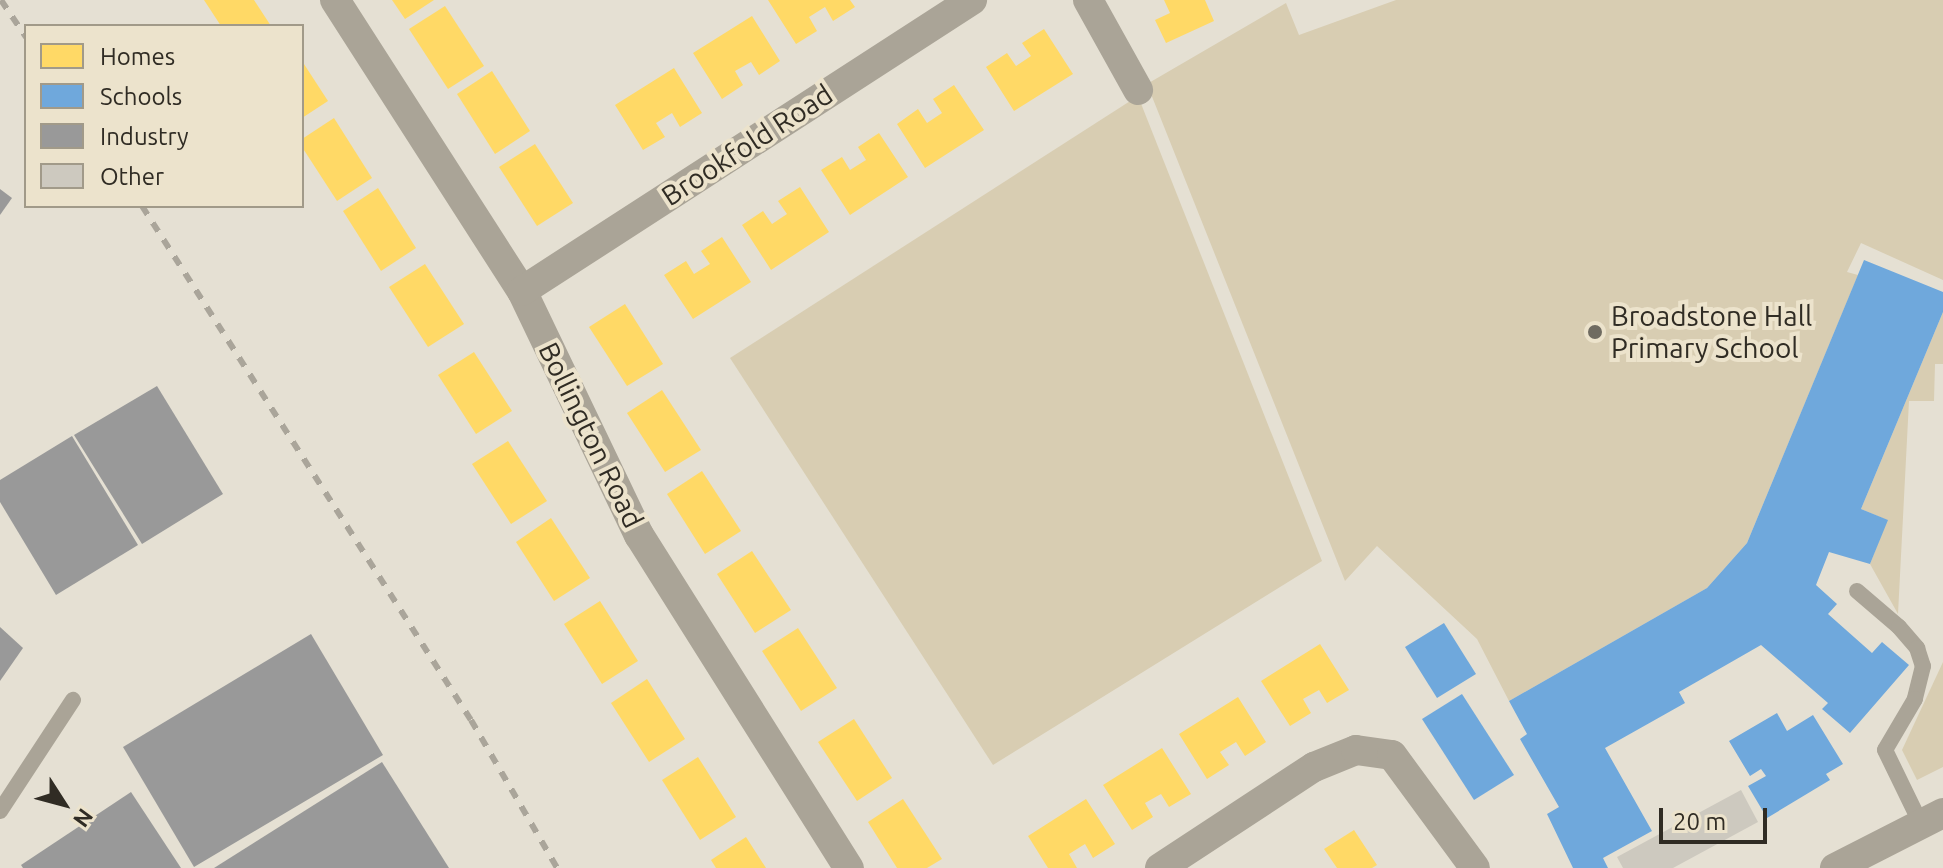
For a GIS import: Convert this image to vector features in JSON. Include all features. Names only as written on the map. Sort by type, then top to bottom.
[{"type":"street","name":"Bollington Road","points":[[335,0],[522,291],[639,535],[849,868]]},
{"type":"street","name":"Brookfold Road","points":[[522,291],[972,0]]},
{"type":"street","points":[[1088,0],[1138,90]]},
{"type":"street","points":[[1160,868],[1314,767],[1356,750],[1392,755],[1475,868]]},
{"type":"street","points":[[1835,868],[1932,819]]},
{"type":"lane","points":[[1857,591],[1899,627],[1917,648],[1923,666],[1915,699],[1885,750],[1932,819]]},
{"type":"lane","points":[[0,811],[73,700]]},
{"type":"shaded area","name":"Broadstone Hall Primary School","points":[[1396,0],[1943,0],[1943,280],[1861,243],[1847,272],[1858,275],[1747,543],[1707,588],[1509,701],[1477,639],[1377,546],[1345,581],[1147,84],[1286,3],[1299,35]]},
{"type":"shaded area","points":[[1138,96],[1322,561],[993,765],[730,358]]},
{"type":"shaded area","points":[[1943,312],[1943,364],[1935,364],[1934,401],[1909,401],[1898,614],[1870,564],[1887,520],[1861,509]]},
{"type":"shaded area","points":[[1943,662],[1943,767],[1917,780],[1902,750]]},
{"type":"building: Homes","points":[[204,0],[254,0],[270,24],[220,24]]},
{"type":"building: Homes","points":[[392,0],[434,0],[405,19]]},
{"type":"building: Homes","points":[[768,0],[850,0],[855,7],[833,21],[825,7],[809,17],[817,31],[796,44]]},
{"type":"building: Homes","points":[[1164,0],[1205,0],[1214,21],[1166,43],[1155,20],[1170,13]]},
{"type":"building: Homes","points":[[445,6],[484,66],[448,89],[409,29]]},
{"type":"building: Homes","points":[[752,16],[780,61],[759,75],[751,62],[735,71],[743,85],[722,99],[693,53]]},
{"type":"building: Homes","points":[[1044,29],[1073,74],[1014,111],[986,67],[1007,53],[1016,66],[1031,56],[1022,43]]},
{"type":"building: Homes","points":[[304,64],[328,101],[304,117]]},
{"type":"building: Homes","points":[[674,68],[702,113],[680,127],[672,113],[656,123],[665,137],[643,150],[615,105]]},
{"type":"building: Homes","points":[[492,71],[530,131],[495,154],[457,94]]},
{"type":"building: Homes","points":[[954,85],[984,130],[925,168],[897,124],[918,109],[927,123],[942,113],[933,99]]},
{"type":"building: Homes","points":[[334,118],[372,178],[337,201],[304,150],[304,138]]},
{"type":"building: Homes","points":[[879,133],[908,177],[850,215],[821,170],[842,157],[850,170],[866,160],[858,147]]},
{"type":"building: Homes","points":[[535,144],[573,203],[537,226],[499,167]]},
{"type":"building: Homes","points":[[800,187],[829,232],[771,270],[742,225],[763,211],[772,224],[787,214],[778,201]]},
{"type":"building: Homes","points":[[378,188],[416,248],[381,271],[343,211]]},
{"type":"building: Homes","points":[[722,237],[751,282],[693,319],[664,275],[686,261],[694,274],[710,264],[701,251]]},
{"type":"building: Homes","points":[[425,264],[464,324],[428,347],[389,287]]},
{"type":"building: Homes","points":[[625,304],[663,364],[627,386],[589,327]]},
{"type":"building: Homes","points":[[474,352],[512,411],[476,434],[438,375]]},
{"type":"building: Homes","points":[[662,390],[701,450],[665,472],[627,413]]},
{"type":"building: Homes","points":[[508,441],[547,501],[511,524],[472,464]]},
{"type":"building: Homes","points":[[702,471],[741,531],[705,554],[667,494]]},
{"type":"building: Homes","points":[[551,518],[590,578],[554,601],[516,542]]},
{"type":"building: Homes","points":[[752,551],[791,610],[755,633],[717,574]]},
{"type":"building: Homes","points":[[600,601],[638,661],[602,684],[564,624]]},
{"type":"building: Homes","points":[[798,628],[837,688],[801,711],[762,651]]},
{"type":"building: Homes","points":[[1320,644],[1349,690],[1327,703],[1319,690],[1303,699],[1311,713],[1290,726],[1261,681]]},
{"type":"building: Homes","points":[[647,679],[685,739],[649,762],[611,703]]},
{"type":"building: Homes","points":[[1238,697],[1266,742],[1245,756],[1236,742],[1220,752],[1229,765],[1207,779],[1179,734]]},
{"type":"building: Homes","points":[[854,719],[892,778],[857,801],[818,742]]},
{"type":"building: Homes","points":[[1162,748],[1191,794],[1169,807],[1161,794],[1145,803],[1153,817],[1132,830],[1103,785]]},
{"type":"building: Homes","points":[[698,757],[736,817],[700,840],[662,780]]},
{"type":"building: Homes","points":[[903,799],[942,859],[927,868],[897,868],[868,822]]},
{"type":"building: Homes","points":[[1086,799],[1115,844],[1093,858],[1085,844],[1069,854],[1077,868],[1048,868],[1028,836]]},
{"type":"building: Homes","points":[[1354,830],[1377,865],[1372,868],[1337,868],[1324,849]]},
{"type":"building: Homes","points":[[746,837],[766,868],[716,868],[711,860]]},
{"type":"building: Schools","points":[[1864,260],[1943,292],[1943,312],[1861,509],[1888,520],[1870,564],[1829,552],[1816,585],[1837,604],[1828,614],[1872,653],[1882,642],[1909,665],[1850,733],[1822,709],[1828,703],[1761,645],[1679,692],[1685,703],[1605,748],[1652,831],[1603,858],[1608,868],[1573,868],[1547,814],[1559,807],[1520,739],[1527,734],[1509,701],[1707,588],[1747,543]]},
{"type":"building: Schools","points":[[1444,623],[1476,674],[1437,698],[1405,647]]},
{"type":"building: Schools","points":[[1462,694],[1514,775],[1474,800],[1422,719]]},
{"type":"building: Schools","points":[[1777,713],[1787,731],[1813,715],[1843,764],[1826,774],[1830,780],[1767,818],[1748,786],[1766,776],[1761,769],[1750,776],[1729,741]]},
{"type":"building: Industry","points":[[0,189],[12,198],[0,215]]},
{"type":"building: Industry","points":[[157,386],[223,494],[142,544],[74,435]]},
{"type":"building: Industry","points":[[72,436],[138,545],[56,595],[0,502],[0,480]]},
{"type":"building: Industry","points":[[0,627],[23,648],[0,681]]},
{"type":"building: Industry","points":[[311,634],[383,755],[194,867],[123,747]]},
{"type":"building: Industry","points":[[382,762],[449,868],[214,868]]},
{"type":"building: Industry","points":[[131,792],[181,868],[23,868],[21,865]]},
{"type":"building: Other","points":[[1741,790],[1758,822],[1673,868],[1623,868],[1617,857]]},
{"type":"railway","points":[[1,0],[24,34]]},
{"type":"railway","points":[[143,208],[471,720],[557,868]]},
{"type":"place","name":"Broadstone Hall Primary School","points":[[1595,332]]}]
